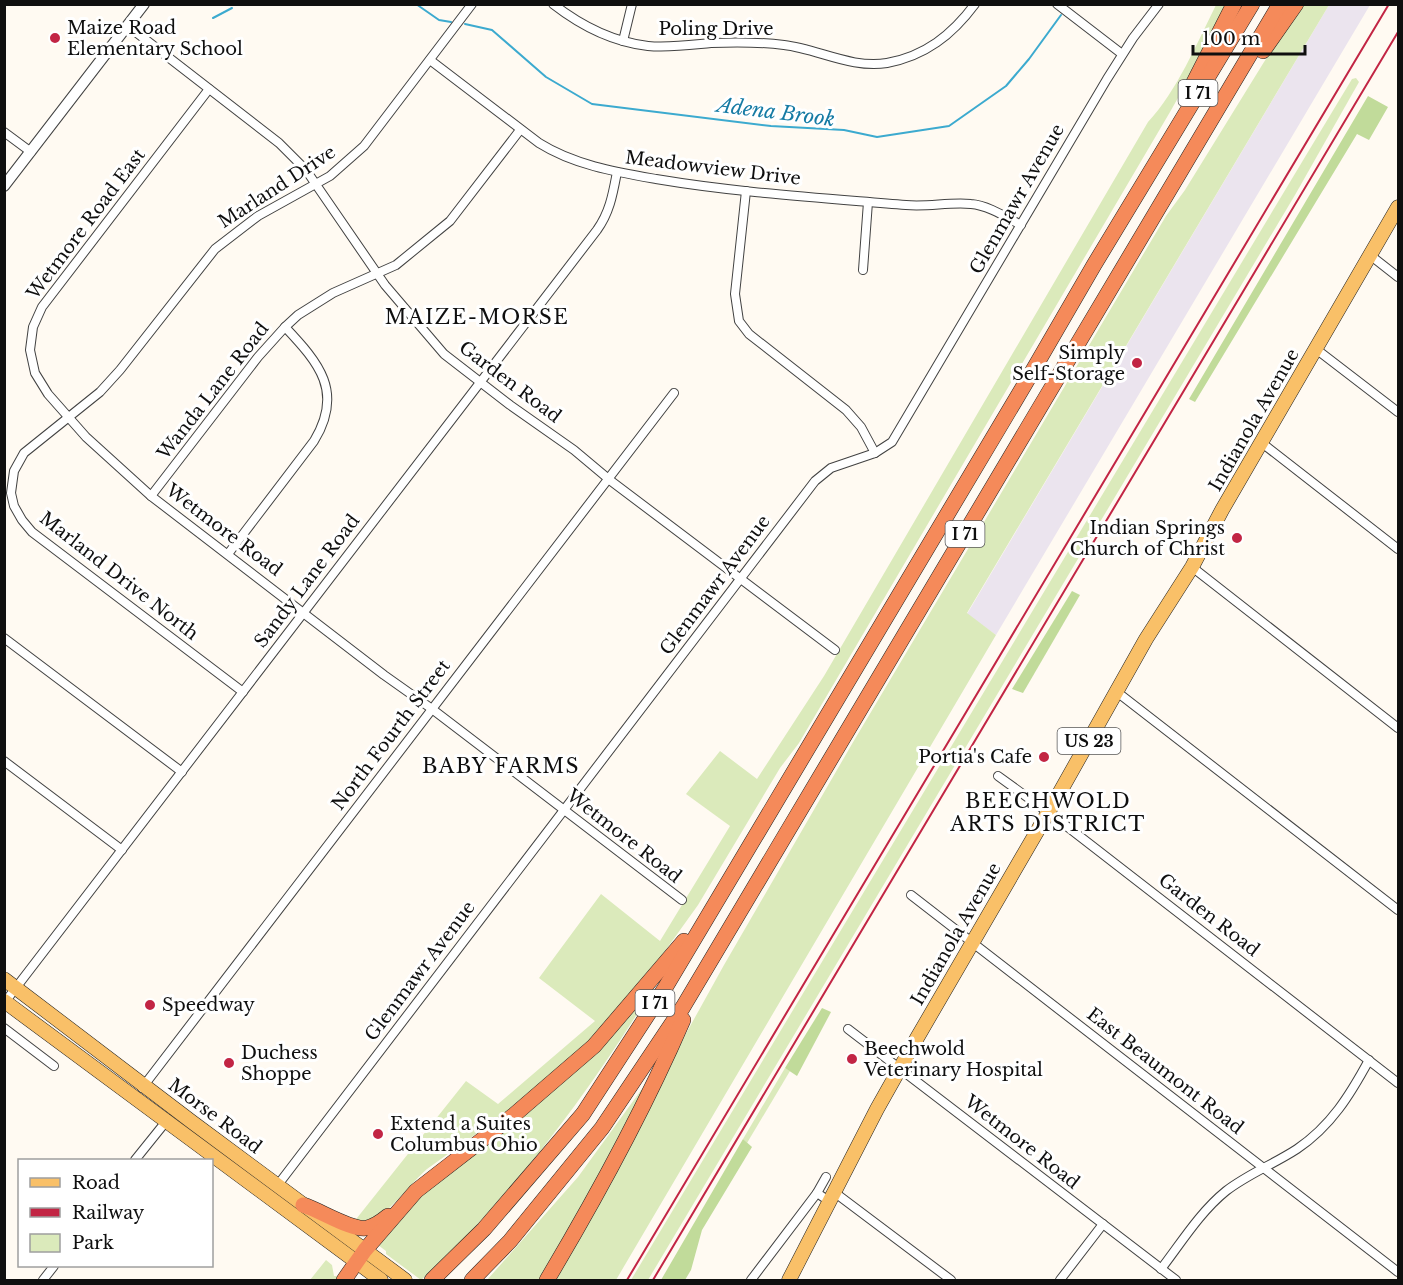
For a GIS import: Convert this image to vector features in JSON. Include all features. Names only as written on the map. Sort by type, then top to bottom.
[{"type":"highway","points":[[1144,181],[1234,4]]},
{"type":"highway","name":"I 71","points":[[436,1277],[484,1229],[583,1114],[665,988],[1144,181],[1252,4]]},
{"type":"highway","name":"I 71","points":[[472,1281],[510,1241],[602,1128],[683,1007],[1280,4]]},
{"type":"highway","points":[[1183,168],[1296,4]]},
{"type":"highway","points":[[344,1281],[361,1256],[416,1191],[514,1115],[594,1046],[678,948],[724,889]]},
{"type":"highway","points":[[547,1281],[626,1140],[663,1066],[703,974]]},
{"type":"highway","points":[[303,1205],[359,1228],[375,1226],[390,1215],[397,1213]]},
{"type":"main road","name":"Indianola Avenue","points":[[789,1281],[900,1069],[1146,639],[1192,567],[1222,510],[1398,207]]},
{"type":"main road","name":"Morse Road","points":[[4,979],[303,1205],[361,1256],[381,1281]]},
{"type":"main road","name":"Morse Road","points":[[5,1001],[220,1161],[361,1256],[405,1281]]},
{"type":"main road","points":[[220,1161],[270,1188],[274,1189],[277,1186]]},
{"type":"street","points":[[4,186],[144,4]]},
{"type":"street","name":"Marland Drive","points":[[68,417],[100,392],[120,370],[215,249],[258,216],[330,176],[364,146],[472,4]]},
{"type":"street","name":"Poling Drive","points":[[553,4],[583,25],[623,41],[647,46],[677,47],[748,42],[786,45],[867,64],[908,58],[929,49],[949,34],[975,4]]},
{"type":"street","points":[[623,41],[632,4]]},
{"type":"street","points":[[1057,4],[1122,54]]},
{"type":"street","name":"Glenmawr Avenue","points":[[277,1186],[815,481],[831,468],[875,453],[892,442],[1122,54],[1159,4]]},
{"type":"street","name":"Garden Road","points":[[128,26],[279,143],[306,170],[377,273],[444,354],[574,450],[835,650]]},
{"type":"street","name":"Meadowview Drive","points":[[430,60],[520,130],[551,150],[617,172],[746,191],[868,202],[916,206],[972,204],[1004,215],[1021,225]]},
{"type":"street","name":"Wetmore Road East","points":[[68,417],[48,394],[35,373],[30,350],[33,327],[42,307],[209,89]]},
{"type":"street","name":"Wanda Lane Road","points":[[151,496],[258,357],[285,327],[298,315],[333,293],[396,265],[450,221],[520,130]]},
{"type":"street","points":[[4,132],[31,152]]},
{"type":"street","name":"Sandy Lane Road","points":[[5,1001],[605,220],[612,201],[617,172]]},
{"type":"street","points":[[746,191],[735,294],[739,321],[749,334],[846,410],[861,427],[875,453]]},
{"type":"street","points":[[863,270],[868,202]]},
{"type":"street","points":[[1370,255],[1398,277]]},
{"type":"street","points":[[228,554],[314,441],[327,413],[328,399],[325,380],[319,368],[285,327]]},
{"type":"street","points":[[1316,349],[1398,412]]},
{"type":"street","name":"North Fourth Street","points":[[135,1098],[674,393]]},
{"type":"street","name":"Wetmore Road","points":[[68,417],[86,437],[151,496],[682,900]]},
{"type":"street","name":"Marland Drive North","points":[[68,417],[30,447],[17,462],[11,493],[14,506],[22,520],[32,532],[243,692]]},
{"type":"street","points":[[1262,443],[1396,547],[1398,535]]},
{"type":"street","points":[[1192,567],[1398,728]]},
{"type":"street","points":[[4,638],[182,772]]},
{"type":"street","points":[[1117,692],[1398,910]]},
{"type":"street","points":[[4,761],[122,850]]},
{"type":"street","name":"Garden Road","points":[[998,776],[1398,1083]]},
{"type":"street","name":"East Beaumont Road","points":[[910,895],[1398,1272]]},
{"type":"street","points":[[4,1028],[54,1066]]},
{"type":"street","name":"Wetmore Road","points":[[849,1029],[1176,1281]]},
{"type":"street","points":[[1161,1269],[1193,1227],[1225,1193],[1263,1167],[1297,1149],[1329,1124],[1369,1060]]},
{"type":"street","points":[[137,1159],[175,1109]]},
{"type":"street","points":[[750,1281],[817,1193],[826,1177]]},
{"type":"street","points":[[817,1193],[832,1196],[951,1281]]},
{"type":"street","points":[[1060,1281],[1102,1224]]},
{"type":"street","points":[[43,1281],[53,1267]]},
{"type":"shaded area","points":[[1329,5],[1370,5],[996,635],[967,614]]},
{"type":"green space","points":[[1216,5],[1228,5],[1170,112],[799,743],[780,768],[698,905],[655,965],[583,1050],[536,1091],[427,1169],[378,1218],[370,1222],[353,1223],[466,1081],[498,1104],[595,1021],[539,978],[601,894],[660,941],[730,826],[686,794],[720,751],[757,779],[824,676],[1148,122],[1177,81]]},
{"type":"green space","points":[[1303,5],[1329,5],[967,613],[996,635],[616,1280],[556,1280],[608,1189],[678,1048],[852,744],[1166,216]]},
{"type":"green space","points":[[1356,78],[1359,82],[1295,195],[648,1280],[631,1280],[1352,79]]},
{"type":"green space","points":[[1368,96],[1388,107],[1369,140],[1357,134],[1195,402],[1189,399]]},
{"type":"green space","points":[[1072,591],[1080,595],[1023,693],[1012,689]]},
{"type":"green space","points":[[656,984],[604,1064],[549,1140],[488,1213],[455,1247],[421,1280],[386,1254],[386,1251],[378,1245],[409,1207]]},
{"type":"green space","points":[[822,1008],[831,1012],[797,1076],[785,1068]]},
{"type":"green space","points":[[785,1068],[790,1071],[747,1143],[743,1139]]},
{"type":"green space","points":[[647,1082],[650,1083],[543,1280],[487,1280],[578,1177]]},
{"type":"green space","points":[[743,1139],[752,1147],[702,1230],[691,1270],[685,1280],[661,1280]]},
{"type":"green space","points":[[326,1260],[332,1265],[334,1276],[338,1276],[336,1280],[310,1280]]},
{"type":"waterway","name":"Adena Brook","points":[[416,4],[439,20],[451,22]]},
{"type":"waterway","name":"Adena Brook","points":[[213,18],[232,8]]},
{"type":"waterway","name":"Adena Brook","points":[[465,24],[492,30],[546,77],[592,104],[771,126],[844,130],[877,137],[949,126],[1006,86],[1061,15]]},
{"type":"railway","points":[[627,1280],[1389,4]]},
{"type":"railway","points":[[653,1280],[1398,32]]},
{"type":"place","name":"Maize Road Elementary School","points":[[55,38]]},
{"type":"place","name":"Simply Self-Storage","points":[[1137,363]]},
{"type":"place","name":"Indian Springs Church of Christ","points":[[1237,538]]},
{"type":"place","name":"Portia's Cafe","points":[[1044,757]]},
{"type":"place","name":"Speedway","points":[[150,1005]]},
{"type":"place","name":"Beechwold Veterinary Hospital","points":[[852,1059]]},
{"type":"place","name":"Duchess Shoppe","points":[[229,1063]]},
{"type":"place","name":"Extend a Suites Columbus Ohio","points":[[378,1134]]},
{"type":"district","name":"MAIZE-MORSE","points":[[477,317]]},
{"type":"district","name":"BABY FARMS","points":[[501,766]]},
{"type":"district","name":"BEECHWOLD ARTS DISTRICT","points":[[1048,812]]}]
